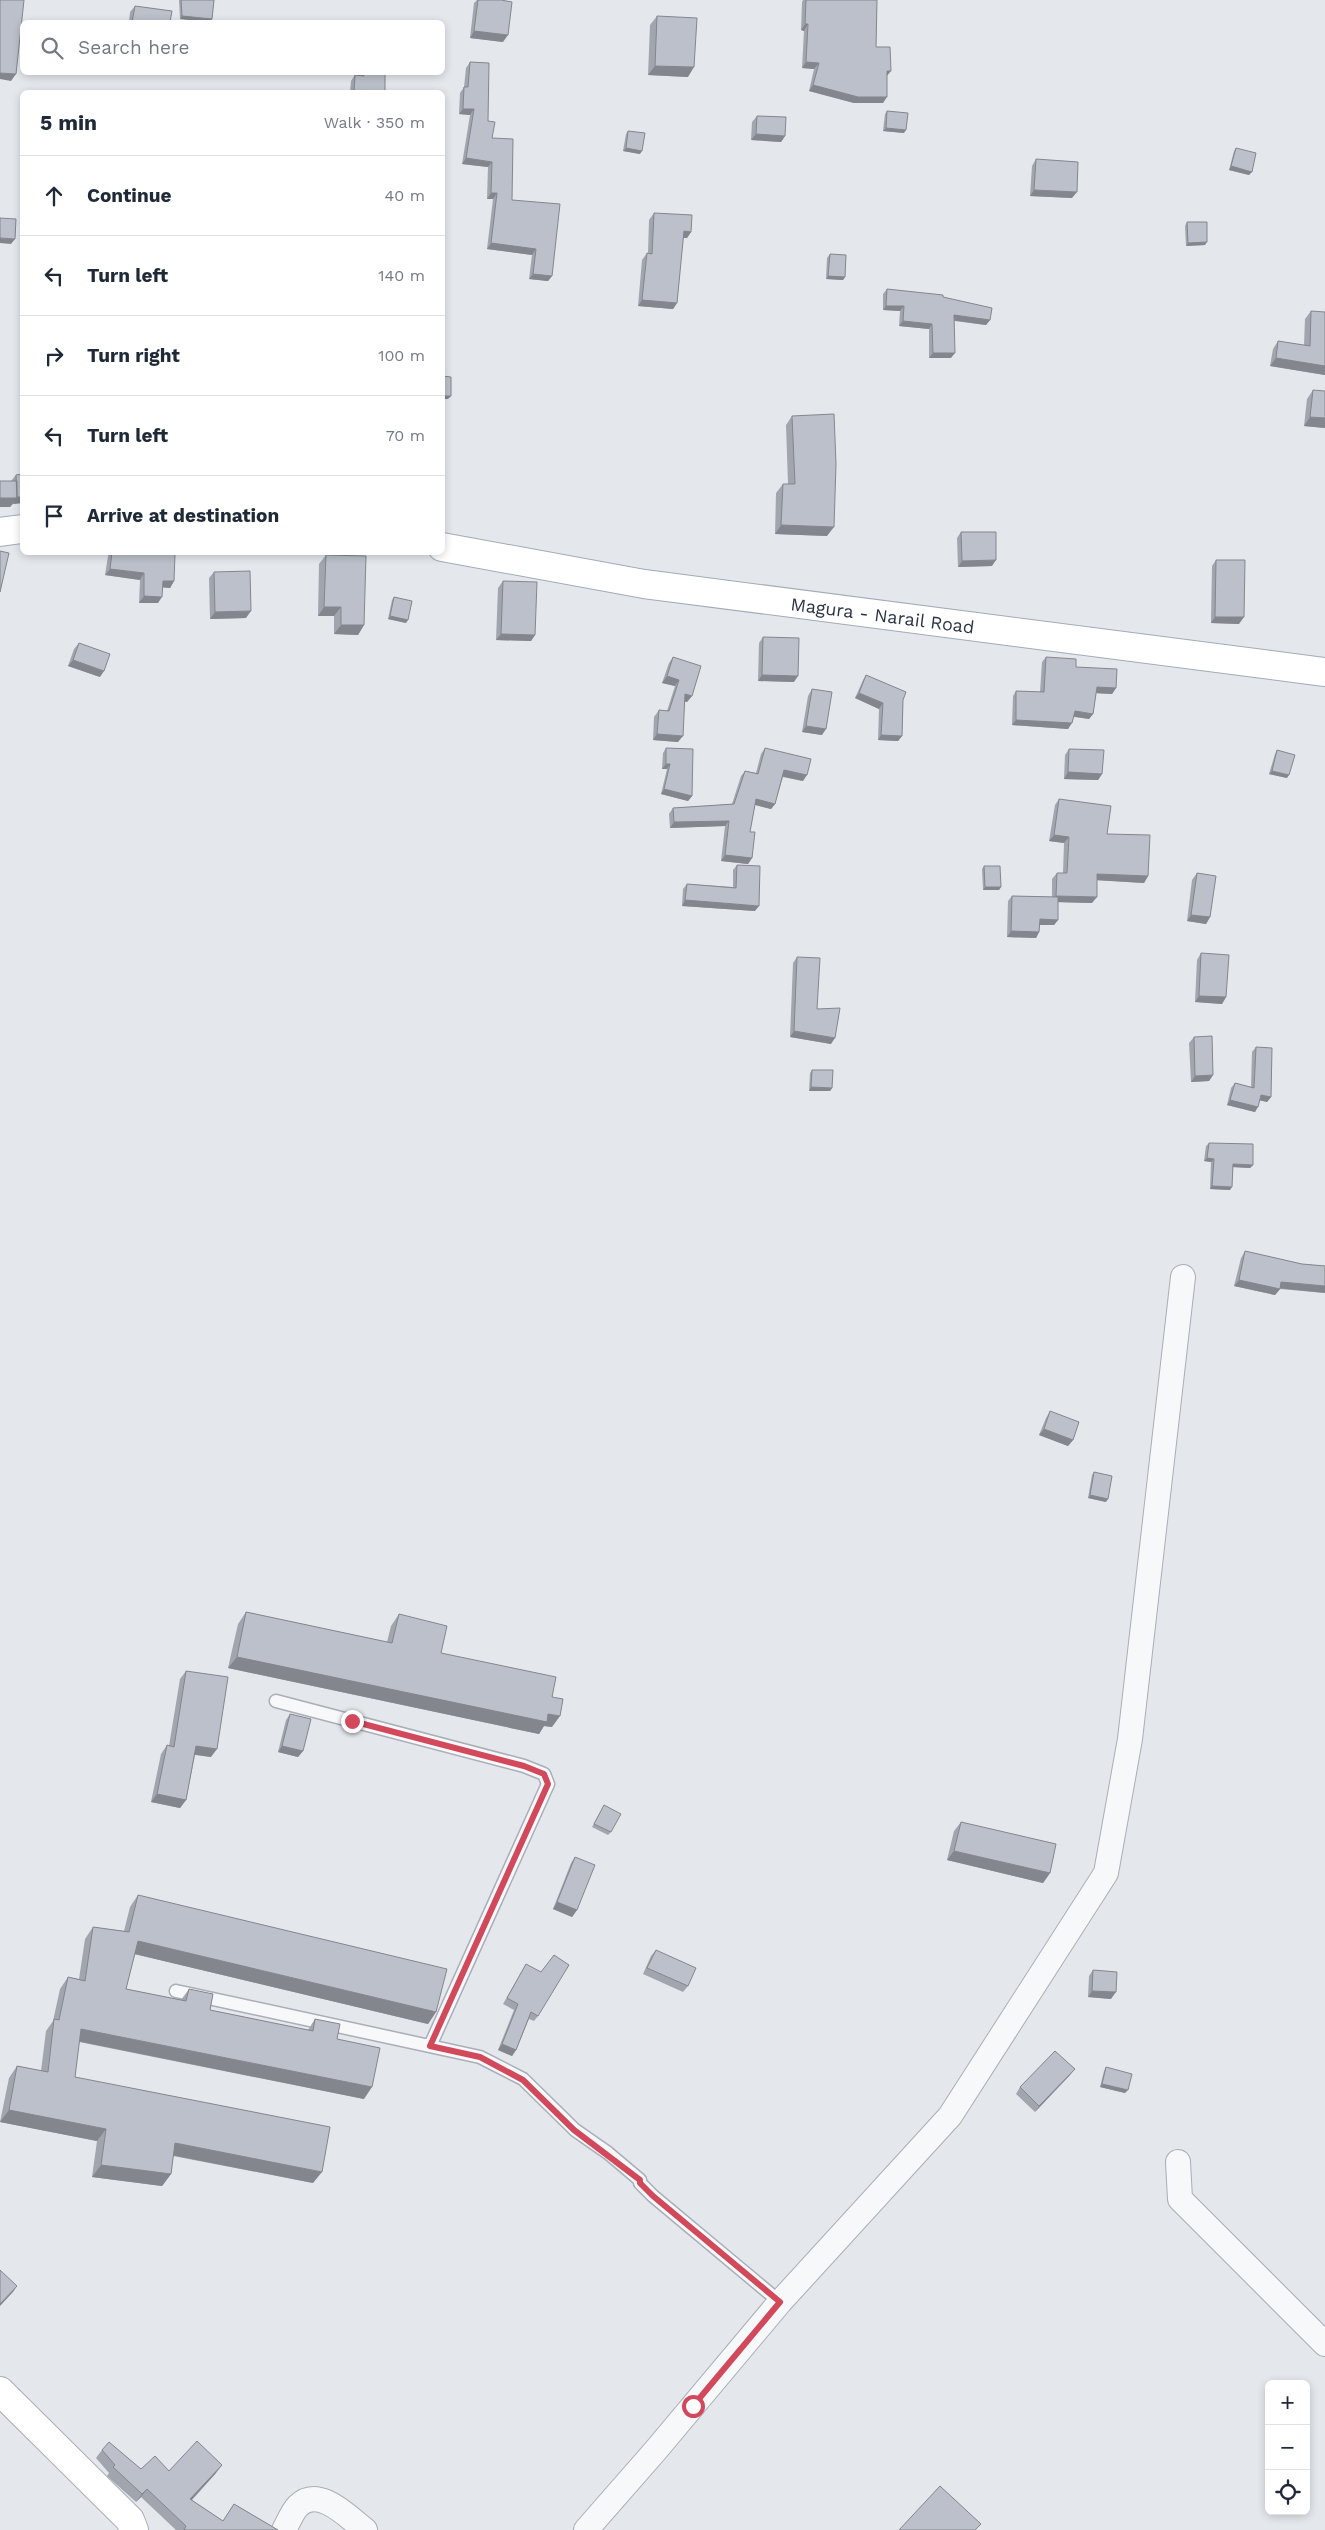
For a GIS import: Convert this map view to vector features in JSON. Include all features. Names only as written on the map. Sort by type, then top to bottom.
[{"type":"main road","points":[[0,532],[20,529]]},
{"type":"main road","name":"Magura - Narail Road","points":[[445,549],[644,584],[1325,672]]},
{"type":"main road","points":[[0,2391],[130,2520],[134,2530]]},
{"type":"street","points":[[586,2530],[780,2302],[950,2116],[1106,1873],[1130,1739],[1183,1277]]},
{"type":"street","points":[[1178,2162],[1180,2198],[1325,2344]]},
{"type":"street","points":[[284,2530],[298,2505],[314,2498],[325,2500],[365,2530]]},
{"type":"lane","points":[[276,1701],[524,1766],[544,1774],[548,1784],[430,2046]]},
{"type":"lane","points":[[176,1991],[480,2057],[523,2080],[574,2130],[640,2180],[640,2183],[653,2196],[780,2302]]},
{"type":"building","points":[[0,0],[24,0],[22,20],[20,20],[16,74],[0,73]]},
{"type":"building","points":[[181,0],[214,0],[212,19],[182,16]]},
{"type":"building","points":[[478,0],[512,2],[508,35],[474,31]]},
{"type":"building","points":[[806,0],[877,0],[876,47],[890,47],[891,71],[887,71],[887,97],[858,97],[813,85],[819,63],[806,62],[808,24],[805,24]]},
{"type":"building","points":[[135,6],[172,11],[170,20],[132,20]]},
{"type":"building","points":[[657,16],[697,18],[694,67],[655,66]]},
{"type":"building","points":[[470,62],[489,63],[488,121],[495,122],[492,138],[513,139],[512,200],[560,204],[552,276],[533,274],[536,249],[491,243],[497,193],[491,193],[492,162],[466,158],[474,109],[463,109],[464,87],[468,87]]},
{"type":"building","points":[[355,75],[385,75],[385,90],[354,90]]},
{"type":"building","points":[[887,111],[908,113],[906,130],[886,128]]},
{"type":"building","points":[[757,116],[786,117],[785,136],[756,134]]},
{"type":"building","points":[[628,131],[645,133],[642,151],[626,148]]},
{"type":"building","points":[[1236,148],[1256,153],[1252,172],[1231,166]]},
{"type":"building","points":[[1036,159],[1078,162],[1077,192],[1034,190]]},
{"type":"building","points":[[654,213],[692,215],[691,232],[684,231],[677,303],[642,300],[647,253],[652,254]]},
{"type":"building","points":[[0,218],[16,219],[15,239],[0,238]]},
{"type":"building","points":[[1187,222],[1207,222],[1207,242],[1188,243]]},
{"type":"building","points":[[830,254],[846,255],[845,277],[828,276]]},
{"type":"building","points":[[887,289],[943,295],[943,297],[992,308],[990,320],[954,315],[955,353],[933,353],[932,324],[903,321],[904,306],[886,306]]},
{"type":"building","points":[[1311,311],[1325,312],[1325,366],[1276,358],[1278,341],[1310,346]]},
{"type":"building","points":[[445,376],[451,377],[451,396],[445,396]]},
{"type":"building","points":[[1313,390],[1325,391],[1325,418],[1310,417]]},
{"type":"building","points":[[834,414],[836,464],[834,527],[781,525],[783,484],[795,484],[792,416]]},
{"type":"building","points":[[20,474],[20,497],[17,497],[16,475]]},
{"type":"building","points":[[0,481],[17,481],[17,498],[0,498]]},
{"type":"building","points":[[961,532],[996,532],[996,560],[962,561]]},
{"type":"building","points":[[0,551],[9,553],[0,592]]},
{"type":"building","points":[[112,555],[175,555],[174,581],[163,581],[162,597],[144,596],[144,573],[110,569]]},
{"type":"building","points":[[326,555],[366,556],[364,625],[341,625],[341,607],[324,607]]},
{"type":"building","points":[[1216,560],[1245,560],[1244,617],[1215,617]]},
{"type":"building","points":[[250,571],[251,611],[215,612],[214,572]]},
{"type":"building","points":[[503,581],[537,582],[535,635],[501,634]]},
{"type":"building","points":[[394,597],[412,601],[408,620],[390,616]]},
{"type":"building","points":[[763,637],[799,638],[798,676],[762,675]]},
{"type":"building","points":[[79,643],[110,654],[104,671],[73,660]]},
{"type":"building","points":[[673,657],[701,666],[692,696],[685,694],[683,736],[657,734],[659,710],[669,711],[679,680],[667,676]]},
{"type":"building","points":[[1046,657],[1076,659],[1076,667],[1117,669],[1116,688],[1097,687],[1093,714],[1075,711],[1072,723],[1016,720],[1016,691],[1044,692]]},
{"type":"building","points":[[866,675],[906,692],[903,700],[902,736],[881,735],[883,703],[859,693]]},
{"type":"building","points":[[812,689],[832,692],[826,729],[806,726]]},
{"type":"building","points":[[666,748],[693,749],[692,796],[664,789],[670,764],[666,764]]},
{"type":"building","points":[[765,748],[811,759],[807,775],[784,770],[775,804],[756,799],[750,832],[755,832],[752,858],[725,855],[729,821],[674,822],[673,808],[734,804],[745,771],[758,774]]},
{"type":"building","points":[[1069,749],[1104,750],[1102,774],[1068,772]]},
{"type":"building","points":[[1277,750],[1295,755],[1289,775],[1272,771]]},
{"type":"building","points":[[1059,799],[1111,806],[1107,834],[1150,835],[1148,876],[1097,874],[1097,897],[1056,896],[1057,873],[1067,873],[1069,837],[1054,835]]},
{"type":"building","points":[[737,865],[760,866],[759,906],[685,900],[687,884],[736,888]]},
{"type":"building","points":[[984,866],[1000,866],[1001,887],[985,887]]},
{"type":"building","points":[[1197,873],[1216,876],[1210,917],[1191,915]]},
{"type":"building","points":[[1012,896],[1058,897],[1058,920],[1040,919],[1039,932],[1011,931]]},
{"type":"building","points":[[1201,953],[1229,955],[1226,997],[1199,996]]},
{"type":"building","points":[[797,957],[820,958],[817,1009],[840,1008],[835,1038],[794,1031]]},
{"type":"building","points":[[1212,1036],[1213,1075],[1195,1076],[1194,1037]]},
{"type":"building","points":[[1256,1047],[1272,1048],[1271,1097],[1261,1095],[1258,1107],[1230,1100],[1235,1083],[1254,1088]]},
{"type":"building","points":[[812,1070],[833,1070],[832,1088],[811,1087]]},
{"type":"building","points":[[1209,1143],[1253,1144],[1253,1165],[1233,1164],[1232,1187],[1212,1186],[1214,1159],[1207,1158]]},
{"type":"building","points":[[1245,1251],[1302,1264],[1325,1266],[1325,1286],[1281,1282],[1280,1289],[1239,1280]]},
{"type":"building","points":[[1050,1411],[1079,1422],[1073,1440],[1044,1429]]},
{"type":"building","points":[[1094,1472],[1112,1476],[1108,1499],[1090,1495]]},
{"type":"building","points":[[246,1612],[392,1643],[399,1614],[447,1626],[441,1653],[556,1677],[552,1697],[563,1699],[560,1716],[548,1714],[547,1722],[237,1657]]},
{"type":"building","points":[[186,1671],[228,1677],[217,1749],[196,1746],[186,1800],[157,1794],[167,1745],[174,1747]]},
{"type":"building","points":[[290,1714],[311,1719],[303,1751],[282,1746]]},
{"type":"building","points":[[604,1805],[621,1814],[611,1832],[594,1824]]},
{"type":"building","points":[[961,1822],[1056,1844],[1050,1873],[954,1851]]},
{"type":"building","points":[[575,1857],[595,1865],[577,1910],[557,1902]]},
{"type":"building","points":[[138,1895],[447,1969],[436,2012],[138,1941],[126,1989],[186,2001],[189,1989],[213,1994],[210,2010],[313,2031],[315,2019],[340,2024],[337,2039],[380,2048],[372,2087],[81,2029],[75,2077],[330,2127],[322,2172],[175,2143],[171,2174],[101,2165],[106,2129],[9,2110],[17,2066],[48,2072],[54,2019],[59,2020],[68,1977],[85,1981],[93,1927],[129,1932]]},
{"type":"building","points":[[656,1950],[696,1968],[688,1986],[647,1968]]},
{"type":"building","points":[[554,1955],[569,1965],[538,2016],[531,2012],[516,2050],[502,2044],[518,2004],[507,1998],[526,1964],[541,1972]]},
{"type":"building","points":[[1093,1970],[1117,1972],[1116,1992],[1092,1991]]},
{"type":"building","points":[[1055,2051],[1075,2069],[1039,2106],[1020,2087]]},
{"type":"building","points":[[1106,2067],[1132,2074],[1128,2090],[1102,2084]]},
{"type":"building","points":[[0,2270],[17,2286],[0,2304]]},
{"type":"building","points":[[197,2441],[222,2465],[190,2499],[223,2521],[234,2504],[278,2530],[184,2530],[186,2526],[147,2489],[142,2494],[113,2467],[115,2465],[102,2450],[109,2442],[141,2469],[155,2456],[169,2471]]},
{"type":"building","points":[[940,2486],[981,2524],[975,2530],[899,2530]]},
{"type":"route","points":[[352,1721],[524,1766],[544,1774],[548,1784],[430,2046],[480,2057],[523,2080],[574,2130],[608,2153],[640,2180],[640,2183],[653,2196],[780,2302],[693,2406]]}]
